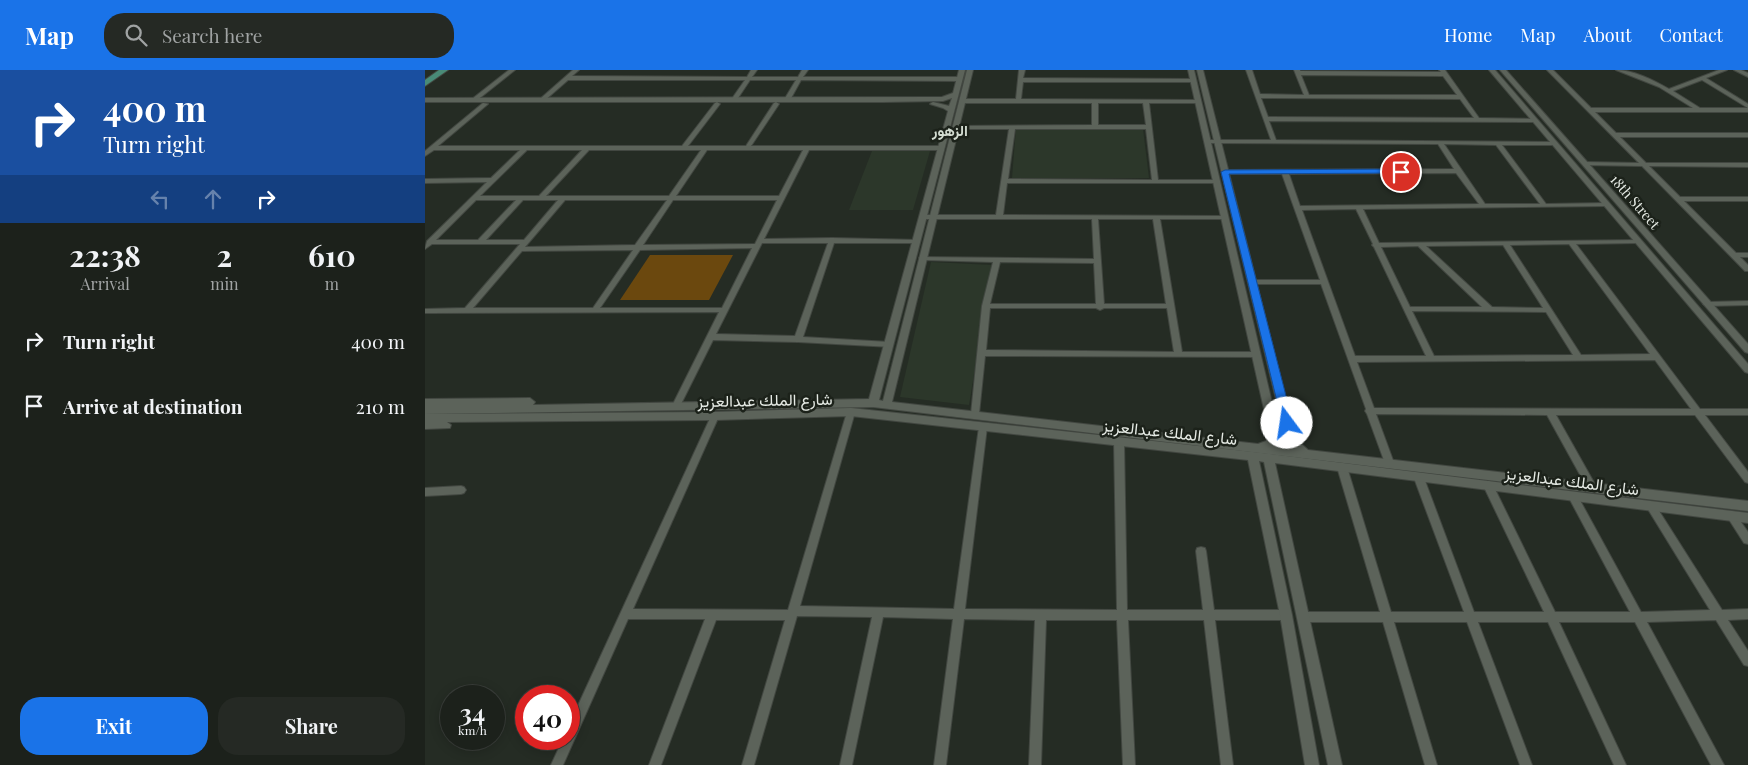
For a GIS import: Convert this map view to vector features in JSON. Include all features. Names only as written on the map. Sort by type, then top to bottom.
[{"type":"main road","points":[[425,73],[429,70]]},
{"type":"main road","points":[[428,82],[444,70]]},
{"type":"street","points":[[474,100],[512,70]]},
{"type":"street","points":[[542,100],[576,70]]},
{"type":"street","points":[[616,78],[624,70]]},
{"type":"street","points":[[661,78],[668,70]]},
{"type":"street","points":[[734,100],[754,70]]},
{"type":"street","points":[[787,100],[805,70]]},
{"type":"street","points":[[906,78],[909,70]]},
{"type":"street","points":[[873,403],[951,111],[961,96],[959,79],[962,70]]},
{"type":"street","points":[[887,404],[956,127],[961,96],[970,70]]},
{"type":"street","points":[[1018,101],[1022,70]]},
{"type":"street","points":[[1140,70],[1141,80]]},
{"type":"street","points":[[1191,70],[1223,217],[1275,437],[1271,444],[1256,452],[1312,765]]},
{"type":"street","points":[[1200,70],[1291,441],[1297,448],[1310,454]]},
{"type":"street","points":[[1249,70],[1274,142]]},
{"type":"street","points":[[1492,70],[1748,370]]},
{"type":"street","name":"18th Street","points":[[1503,70],[1748,350]]},
{"type":"street","points":[[1550,70],[1748,269]]},
{"type":"street","points":[[1619,70],[1640,76],[1669,90],[1699,110]]},
{"type":"street","points":[[1669,90],[1724,70]]},
{"type":"street","points":[[1737,70],[1748,75]]},
{"type":"street","points":[[1307,96],[1297,72],[1443,72],[1477,120]]},
{"type":"street","points":[[567,78],[959,79]]},
{"type":"street","points":[[1702,78],[1748,106]]},
{"type":"street","points":[[1021,80],[1194,80]]},
{"type":"street","points":[[425,104],[937,102],[961,96],[1018,101],[1198,102]]},
{"type":"street","points":[[1258,96],[1461,97]]},
{"type":"street","points":[[425,100],[937,102],[951,111]]},
{"type":"street","points":[[1095,101],[1095,127]]},
{"type":"street","points":[[1146,101],[1155,181]]},
{"type":"street","points":[[425,154],[485,104]]},
{"type":"street","points":[[684,147],[717,104]]},
{"type":"street","points":[[749,147],[776,104]]},
{"type":"street","points":[[1589,110],[1748,110]]},
{"type":"street","points":[[1266,119],[1533,120]]},
{"type":"street","points":[[956,127],[1149,127]]},
{"type":"street","points":[[999,217],[1012,127]]},
{"type":"street","points":[[1615,135],[1748,135]]},
{"type":"street","points":[[1207,142],[1553,143]]},
{"type":"street","points":[[1440,143],[1483,206]]},
{"type":"street","points":[[1498,143],[1544,205]]},
{"type":"street","points":[[541,198],[588,147]]},
{"type":"street","points":[[595,310],[706,147]]},
{"type":"street","points":[[676,406],[807,147]]},
{"type":"street","points":[[432,148],[941,148]]},
{"type":"street","points":[[427,244],[525,148]]},
{"type":"street","points":[[1585,164],[1748,165]]},
{"type":"street","points":[[1225,172],[1458,171]]},
{"type":"street","points":[[1285,172],[1389,463]]},
{"type":"street","points":[[425,181],[492,180]]},
{"type":"street","points":[[1004,181],[1216,182]]},
{"type":"street","points":[[473,198],[781,198]]},
{"type":"street","points":[[480,242],[521,198]]},
{"type":"street","points":[[467,311],[563,198]]},
{"type":"street","points":[[1678,199],[1744,199],[1748,205]]},
{"type":"street","points":[[1298,208],[1607,205]]},
{"type":"street","points":[[1359,208],[1375,245],[1431,358]]},
{"type":"street","points":[[923,217],[1223,217]]},
{"type":"street","points":[[1095,217],[1100,308]]},
{"type":"street","points":[[1156,217],[1178,353]]},
{"type":"street","points":[[520,249],[832,240],[917,241]]},
{"type":"street","points":[[798,339],[832,240]]},
{"type":"street","points":[[1375,245],[1638,241]]},
{"type":"street","points":[[427,244],[526,242]]},
{"type":"street","points":[[1571,242],[1748,479]]},
{"type":"street","points":[[1505,243],[1579,358]]},
{"type":"street","points":[[1419,244],[1489,310]]},
{"type":"street","points":[[1734,255],[1748,255]]},
{"type":"street","points":[[923,258],[1097,261]]},
{"type":"street","points":[[1652,258],[1699,302],[1707,304],[1748,303]]},
{"type":"street","points":[[975,414],[986,306],[997,260]]},
{"type":"street","points":[[1252,282],[1324,282]]},
{"type":"street","points":[[986,306],[1100,308],[1169,306]]},
{"type":"street","points":[[1407,309],[1548,310]]},
{"type":"street","points":[[425,311],[724,310]]},
{"type":"street","points":[[710,338],[798,339],[889,345]]},
{"type":"street","points":[[982,353],[1256,355]]},
{"type":"street","points":[[1351,359],[1658,357]]},
{"type":"street","name":"شارع الملك عبدالعزيز","points":[[425,403],[553,403],[594,406]]},
{"type":"street","name":"شارع الملك عبدالعزيز","points":[[425,410],[549,409],[594,406],[887,404],[1256,452],[1269,458],[1342,468],[1748,518]]},
{"type":"street","points":[[1369,411],[1748,412]]},
{"type":"street","points":[[748,765],[851,412]]},
{"type":"street","name":"شارع الملك عبدالعزيز","points":[[425,418],[586,418],[851,412],[1119,441],[1256,452],[1310,454],[1748,506]]},
{"type":"street","points":[[1549,412],[1592,488]]},
{"type":"street","points":[[580,714],[715,416]]},
{"type":"street","name":"شارع الملك عبدالعزيز","points":[[425,425],[544,423],[586,418]]},
{"type":"street","points":[[940,765],[983,427]]},
{"type":"street","points":[[1119,441],[1121,616],[1129,765]]},
{"type":"street","points":[[1269,458],[1335,765]]},
{"type":"street","points":[[1342,468],[1431,765]]},
{"type":"street","points":[[1419,478],[1526,765]]},
{"type":"street","points":[[1488,485],[1620,765]]},
{"type":"street","points":[[425,492],[461,490]]},
{"type":"street","points":[[1573,496],[1718,765]]},
{"type":"street","points":[[1651,506],[1748,661]]},
{"type":"street","points":[[1731,516],[1748,540]]},
{"type":"street","points":[[1201,551],[1227,765]]},
{"type":"street","points":[[846,765],[878,613]]},
{"type":"street","points":[[625,614],[1286,615]]},
{"type":"street","points":[[1303,617],[1638,617],[1748,614]]},
{"type":"street","points":[[655,765],[712,615]]},
{"type":"street","points":[[1035,765],[1041,616]]},
{"type":"street","points":[[557,765],[564,750]]},
{"type":"shaded area","points":[[1016,128],[1143,129],[1149,178],[1012,178]]},
{"type":"shaded area","points":[[872,151],[930,151],[913,210],[849,210]]},
{"type":"shaded area","points":[[650,255],[733,255],[709,300],[620,300]]},
{"type":"shaded area","points":[[931,262],[992,265],[969,405],[900,397]]},
{"type":"district","name":"الزهور","points":[[950,131]]},
{"type":"route","points":[[1287,423],[1225,172],[1401,172]]}]
